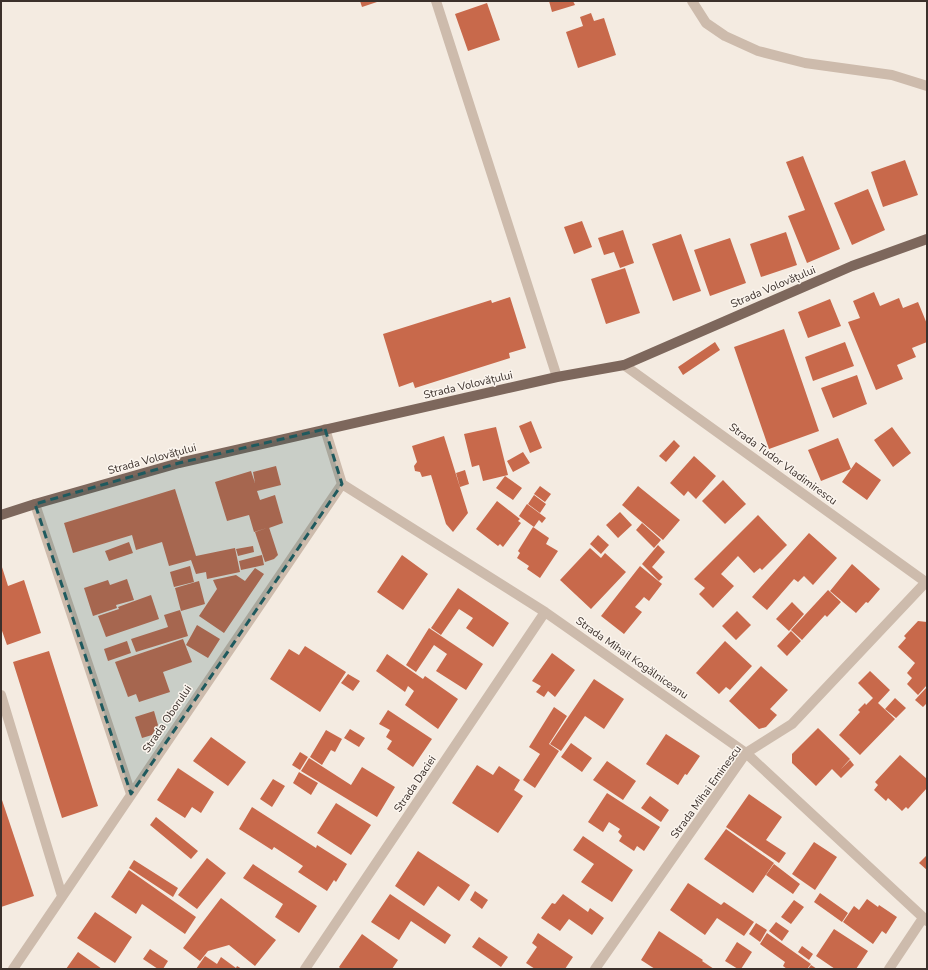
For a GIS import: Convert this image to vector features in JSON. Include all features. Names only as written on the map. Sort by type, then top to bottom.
[{"type":"main road","name":"Strada Volovățului","points":[[1,515],[179,463],[558,377],[624,365],[852,266],[927,239]]},
{"type":"street","points":[[436,1],[558,377]]},
{"type":"street","points":[[692,1],[706,23],[725,36],[758,51],[805,63],[892,75],[927,86]]},
{"type":"street","name":"Strada Tudor Vladimirescu","points":[[624,365],[926,582]]},
{"type":"street","points":[[325,429],[342,484]]},
{"type":"street","name":"Strada Mihail Kogălniceanu","points":[[342,484],[545,612],[746,753],[925,919]]},
{"type":"street","name":"Strada Oborului","points":[[13,969],[342,484]]},
{"type":"street","points":[[35,504],[131,794]]},
{"type":"street","name":"Strada Mihai Eminescu","points":[[595,969],[746,753],[792,724],[926,582]]},
{"type":"street","name":"Strada Daciei","points":[[305,969],[545,612]]},
{"type":"street","points":[[1,695],[62,896]]},
{"type":"street","points":[[889,969],[925,919]]},
{"type":"highlighted area","points":[[325,429],[342,484],[131,794],[35,504],[179,463]]},
{"type":"building","points":[[360,1],[380,1],[362,7]]},
{"type":"building","points":[[549,1],[573,1],[575,5],[552,12]]},
{"type":"building","points":[[487,3],[500,40],[468,51],[455,14]]},
{"type":"building","points":[[591,13],[594,21],[604,18],[616,55],[578,68],[566,32],[583,26],[580,17]]},
{"type":"building","points":[[803,156],[840,249],[807,263],[788,216],[805,210],[786,162]]},
{"type":"building","points":[[905,160],[918,195],[883,207],[871,172]]},
{"type":"building","points":[[868,189],[885,230],[852,245],[834,203]]},
{"type":"building","points":[[582,221],[592,247],[574,254],[564,227]]},
{"type":"building","points":[[623,230],[634,263],[620,268],[614,252],[604,255],[598,238]]},
{"type":"building","points":[[786,232],[797,265],[761,277],[750,244]]},
{"type":"building","points":[[681,234],[701,291],[673,301],[652,244]]},
{"type":"building","points":[[730,238],[746,283],[710,296],[694,250]]},
{"type":"building","points":[[625,268],[640,313],[606,324],[591,279]]},
{"type":"building","points":[[874,292],[880,306],[899,298],[903,308],[918,302],[927,324],[927,342],[912,348],[916,357],[897,365],[903,379],[876,390],[848,322],[860,318],[853,301]]},
{"type":"building","points":[[510,297],[526,348],[509,353],[510,358],[415,388],[413,382],[399,387],[383,334],[491,300],[492,303]]},
{"type":"building","points":[[830,299],[841,326],[808,338],[798,312]]},
{"type":"building","points":[[784,329],[819,431],[769,449],[734,347]]},
{"type":"building","points":[[715,342],[720,350],[683,375],[678,367]]},
{"type":"building","points":[[845,342],[854,366],[813,381],[805,357]]},
{"type":"building","points":[[857,375],[867,404],[833,418],[821,388]]},
{"type":"building","points":[[531,421],[542,448],[530,453],[519,426]]},
{"type":"building","points":[[496,427],[508,475],[483,481],[479,465],[472,467],[464,434]]},
{"type":"building","points":[[892,427],[911,453],[893,467],[874,440]]},
{"type":"building","points":[[444,436],[468,513],[453,532],[446,524],[431,475],[422,477],[420,472],[415,471],[414,466],[417,462],[412,446]]},
{"type":"building","points":[[838,438],[851,469],[821,481],[808,450]]},
{"type":"building","points":[[674,440],[680,446],[666,462],[659,456]]},
{"type":"building","points":[[523,452],[530,463],[513,472],[507,461]]},
{"type":"building","points":[[694,456],[716,476],[696,499],[688,491],[684,496],[670,483]]},
{"type":"building","points":[[856,462],[881,480],[867,500],[842,482]]},
{"type":"building","points":[[276,466],[281,485],[257,491],[260,500],[275,495],[283,523],[269,528],[278,555],[274,559],[265,562],[255,532],[267,528],[254,532],[249,515],[227,521],[215,482],[251,471],[255,483],[253,472]]},
{"type":"building","points":[[465,470],[469,484],[460,487],[456,473]]},
{"type":"building","points":[[505,476],[522,488],[513,500],[496,488]]},
{"type":"building","points":[[723,480],[746,504],[725,524],[702,501]]},
{"type":"building","points":[[540,486],[551,494],[545,502],[534,494]]},
{"type":"building","points":[[638,486],[680,520],[663,540],[622,505]]},
{"type":"building","points":[[175,489],[196,556],[235,548],[240,572],[207,579],[206,572],[196,574],[191,560],[169,566],[162,542],[136,550],[132,535],[73,553],[64,523]]},
{"type":"building","points":[[534,495],[546,504],[540,513],[528,504]]},
{"type":"building","points":[[497,501],[520,519],[518,521],[521,523],[503,547],[500,544],[498,546],[476,529]]},
{"type":"building","points":[[527,504],[546,518],[542,523],[539,520],[534,527],[519,516]]},
{"type":"building","points":[[620,512],[632,525],[618,538],[606,525]]},
{"type":"building","points":[[758,515],[787,545],[762,570],[760,568],[754,573],[738,556],[721,574],[734,586],[713,608],[699,594],[705,588],[694,579]]},
{"type":"building","points":[[642,523],[661,540],[654,548],[636,530]]},
{"type":"building","points":[[533,527],[549,538],[546,544],[558,551],[540,578],[527,569],[529,566],[517,558],[520,553],[518,551]]},
{"type":"building","points":[[809,533],[837,558],[813,585],[804,576],[798,582],[794,579],[767,610],[752,597]]},
{"type":"building","points":[[598,535],[609,545],[601,554],[590,544]]},
{"type":"building","points":[[129,542],[133,553],[109,561],[105,551]]},
{"type":"building","points":[[658,545],[665,552],[652,567],[663,577],[659,581],[642,564]]},
{"type":"building","points":[[253,546],[254,552],[238,556],[236,549]]},
{"type":"building","points":[[590,548],[601,558],[605,553],[626,572],[591,609],[560,580]]},
{"type":"building","points":[[262,555],[264,565],[241,570],[239,561]]},
{"type":"building","points":[[402,555],[428,574],[403,610],[377,592]]},
{"type":"building","points":[[1,564],[8,586],[24,580],[41,633],[7,645],[1,628]]},
{"type":"building","points":[[852,564],[880,589],[868,603],[866,602],[856,613],[830,591]]},
{"type":"building","points":[[190,566],[194,582],[174,587],[170,572]]},
{"type":"building","points":[[640,566],[662,584],[649,601],[644,597],[635,607],[642,612],[624,634],[601,616]]},
{"type":"building","points":[[255,568],[264,574],[224,633],[199,616],[217,589],[213,580],[236,575],[245,581]]},
{"type":"building","points":[[127,579],[134,600],[116,605],[117,608],[93,616],[84,588],[108,580],[110,585]]},
{"type":"building","points":[[199,581],[205,604],[181,611],[175,588]]},
{"type":"building","points":[[458,588],[509,623],[493,647],[466,628],[473,618],[459,609],[441,635],[431,628]]},
{"type":"building","points":[[828,590],[841,602],[827,617],[825,615],[802,640],[791,630]]},
{"type":"building","points":[[151,595],[159,619],[106,637],[98,616],[119,609],[118,607]]},
{"type":"building","points":[[792,602],[804,614],[789,631],[776,619]]},
{"type":"building","points":[[180,610],[188,636],[136,652],[131,639],[168,627],[164,615]]},
{"type":"building","points":[[737,611],[751,625],[736,640],[722,626]]},
{"type":"building","points":[[918,621],[927,622],[927,685],[918,695],[907,684],[912,678],[907,673],[915,663],[898,647],[906,638],[904,636]]},
{"type":"building","points":[[197,625],[220,639],[208,658],[186,645]]},
{"type":"building","points":[[429,628],[483,664],[466,690],[436,671],[447,654],[434,645],[416,672],[406,665]]},
{"type":"building","points":[[791,631],[801,641],[787,656],[777,646]]},
{"type":"building","points":[[183,639],[192,662],[163,672],[170,692],[139,702],[136,694],[128,697],[115,662]]},
{"type":"building","points":[[127,641],[131,653],[108,661],[104,649]]},
{"type":"building","points":[[725,641],[752,666],[730,690],[726,687],[719,694],[696,673]]},
{"type":"building","points":[[305,646],[346,672],[320,712],[270,679],[289,649],[299,655]]},
{"type":"building","points":[[49,651],[98,806],[62,818],[13,662]]},
{"type":"building","points":[[552,653],[575,670],[555,697],[548,691],[544,697],[536,692],[541,686],[532,681]]},
{"type":"building","points":[[387,654],[423,679],[425,676],[458,699],[438,729],[405,705],[414,691],[408,686],[405,692],[376,671]]},
{"type":"building","points":[[761,666],[788,690],[770,709],[777,715],[766,727],[759,729],[729,701]]},
{"type":"building","points":[[870,671],[890,690],[878,703],[895,719],[860,755],[839,735],[860,712],[858,710],[873,698],[858,683]]},
{"type":"building","points":[[348,674],[360,681],[353,691],[341,683]]},
{"type":"building","points":[[594,679],[624,699],[604,729],[585,716],[561,751],[550,744]]},
{"type":"building","points":[[927,687],[927,703],[923,707],[915,700]]},
{"type":"building","points":[[895,698],[906,708],[896,718],[885,709]]},
{"type":"building","points":[[554,707],[567,716],[549,744],[559,751],[535,788],[523,780],[540,754],[529,747]]},
{"type":"building","points":[[388,710],[432,739],[413,767],[387,749],[392,741],[386,737],[390,730],[379,724]]},
{"type":"building","points":[[154,711],[158,725],[152,735],[142,738],[135,717]]},
{"type":"building","points":[[818,728],[850,759],[841,769],[850,760],[854,765],[841,778],[832,769],[816,786],[792,763],[792,754]]},
{"type":"building","points":[[350,729],[365,738],[359,747],[344,738]]},
{"type":"building","points":[[326,730],[342,739],[335,752],[331,750],[322,765],[310,757]]},
{"type":"building","points":[[666,734],[700,756],[678,785],[646,764]]},
{"type":"building","points":[[211,737],[246,762],[228,786],[193,761]]},
{"type":"building","points":[[571,743],[592,758],[582,772],[561,757]]},
{"type":"building","points":[[300,752],[308,757],[300,770],[292,765]]},
{"type":"building","points":[[900,755],[927,779],[927,788],[908,809],[906,807],[902,811],[888,798],[886,801],[874,790],[878,785],[875,782]]},
{"type":"building","points":[[309,758],[351,785],[362,767],[395,787],[377,817],[301,771]]},
{"type":"building","points":[[607,761],[636,781],[623,800],[593,780]]},
{"type":"building","points":[[477,765],[493,775],[499,766],[520,780],[514,790],[523,796],[498,833],[452,803]]},
{"type":"building","points":[[178,768],[214,792],[201,813],[192,807],[185,818],[157,800]]},
{"type":"building","points":[[299,772],[318,783],[311,795],[293,783]]},
{"type":"building","points":[[273,779],[285,786],[272,807],[260,799]]},
{"type":"building","points":[[607,793],[660,827],[644,851],[637,846],[634,851],[619,841],[622,836],[618,832],[620,829],[609,822],[603,832],[588,822]]},
{"type":"building","points":[[749,794],[782,817],[766,840],[786,853],[779,863],[726,827]]},
{"type":"building","points":[[650,796],[669,810],[661,822],[641,808]]},
{"type":"building","points":[[1,797],[34,896],[1,907]]},
{"type":"building","points":[[336,803],[371,825],[351,855],[317,833]]},
{"type":"building","points":[[252,807],[316,848],[317,845],[347,864],[336,882],[334,880],[327,891],[298,872],[303,866],[274,847],[272,850],[239,829]]},
{"type":"building","points":[[156,817],[198,851],[191,859],[150,825]]},
{"type":"building","points":[[726,829],[774,863],[753,893],[704,859]]},
{"type":"building","points":[[583,836],[633,870],[612,902],[581,882],[594,864],[573,850]]},
{"type":"building","points":[[814,842],[837,857],[815,890],[792,874]]},
{"type":"building","points":[[418,851],[470,885],[459,901],[438,886],[424,906],[395,886]]},
{"type":"building","points":[[927,855],[927,870],[919,863]]},
{"type":"building","points":[[207,858],[226,873],[197,909],[178,895]]},
{"type":"building","points":[[134,860],[178,888],[173,897],[129,868]]},
{"type":"building","points":[[253,864],[317,906],[299,933],[275,917],[283,904],[243,878]]},
{"type":"building","points":[[774,864],[800,884],[793,894],[766,875]]},
{"type":"building","points":[[129,870],[196,917],[185,934],[142,904],[136,914],[111,897]]},
{"type":"building","points":[[688,883],[721,905],[724,902],[754,922],[744,936],[717,918],[705,935],[670,910]]},
{"type":"building","points":[[475,891],[488,900],[482,909],[470,900]]},
{"type":"building","points":[[820,893],[848,913],[842,922],[814,902]]},
{"type":"building","points":[[390,894],[451,935],[445,944],[411,921],[399,940],[371,922]]},
{"type":"building","points":[[563,894],[588,912],[590,908],[604,918],[592,935],[569,919],[560,931],[541,918],[552,903],[555,904]]},
{"type":"building","points":[[221,898],[276,940],[255,966],[229,945],[208,951],[200,961],[183,948]]},
{"type":"building","points":[[867,899],[878,907],[879,905],[897,917],[886,934],[882,931],[873,944],[843,922],[854,906],[859,910]]},
{"type":"building","points":[[794,900],[804,907],[791,924],[781,917]]},
{"type":"building","points":[[95,912],[132,937],[115,963],[77,938]]},
{"type":"building","points":[[776,922],[789,931],[782,941],[769,931]]},
{"type":"building","points":[[756,923],[767,930],[760,942],[749,934]]},
{"type":"building","points":[[834,929],[868,951],[856,969],[835,969],[816,956]]},
{"type":"building","points":[[659,931],[714,969],[655,969],[641,960]]},
{"type":"building","points":[[538,933],[573,957],[565,969],[535,969],[526,963],[537,947],[532,943]]},
{"type":"building","points":[[767,933],[811,964],[807,969],[787,969],[783,966],[785,962],[760,944]]},
{"type":"building","points":[[362,934],[398,960],[392,969],[341,969],[339,967]]},
{"type":"building","points":[[479,937],[508,957],[501,967],[472,947]]},
{"type":"building","points":[[737,942],[752,952],[741,969],[738,969],[725,961]]},
{"type":"building","points":[[802,946],[813,954],[809,960],[798,952]]},
{"type":"building","points":[[150,949],[168,961],[163,969],[158,969],[143,959]]},
{"type":"building","points":[[78,952],[102,969],[66,969]]},
{"type":"building","points":[[205,956],[217,964],[221,957],[236,968],[237,966],[242,969],[196,969]]},
{"type":"building","points":[[811,965],[817,969],[808,969]]}]
